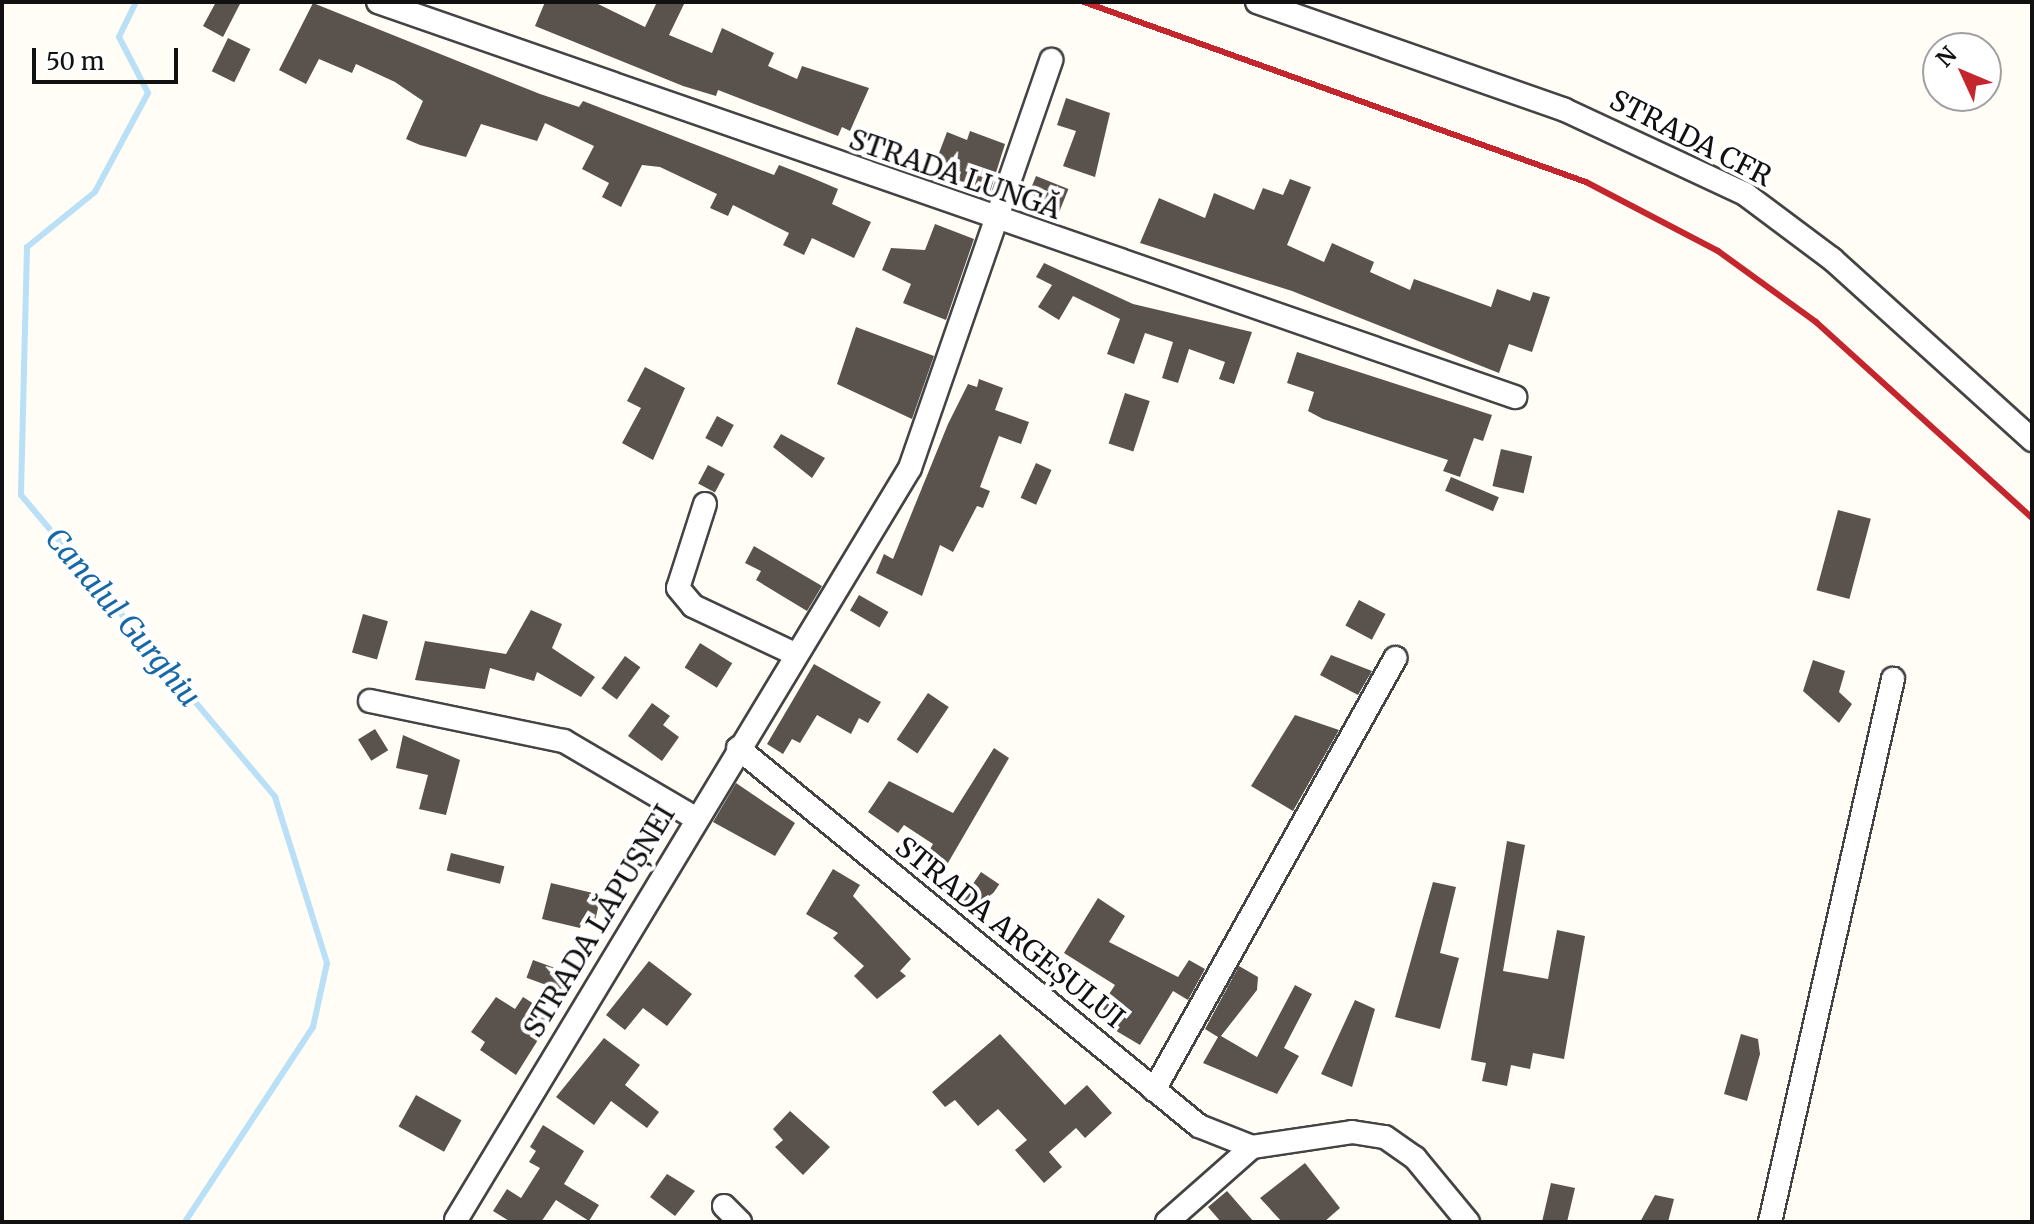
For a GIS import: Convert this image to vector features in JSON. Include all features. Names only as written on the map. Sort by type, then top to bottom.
[{"type":"street","name":"STRADA LUNGĂ","points":[[378,2],[998,221],[1515,397]]},
{"type":"street","name":"STRADA CFR","points":[[1257,2],[1565,110],[1745,194],[1832,259],[2032,440]]},
{"type":"street","name":"STRADA LĂPUȘNEI","points":[[456,1220],[695,818],[910,468],[998,221],[1051,60]]},
{"type":"street","points":[[705,504],[678,588],[693,606],[795,654]]},
{"type":"street","points":[[1154,1090],[1395,658]]},
{"type":"street","points":[[1770,1222],[1893,679]]},
{"type":"street","points":[[370,701],[564,741],[695,818]]},
{"type":"street","name":"STRADA ARGEȘULUI","points":[[738,748],[1199,1126],[1252,1147]]},
{"type":"street","points":[[1167,1222],[1252,1147],[1352,1132],[1385,1137],[1415,1158],[1468,1222]]},
{"type":"building","points":[[216,2],[241,2],[223,37],[203,26]]},
{"type":"building","points":[[545,2],[594,2],[645,27],[657,2],[685,2],[669,35],[712,53],[722,28],[774,53],[768,66],[797,79],[802,66],[869,88],[850,131],[842,127],[838,136],[718,90],[716,96],[683,86],[535,26]]},
{"type":"building","points":[[313,3],[540,94],[579,107],[583,101],[774,175],[779,165],[810,177],[838,189],[832,204],[871,222],[854,258],[812,238],[804,255],[783,245],[789,233],[733,205],[728,216],[710,208],[717,194],[660,167],[642,165],[621,207],[602,197],[609,183],[582,169],[594,146],[545,123],[537,141],[481,124],[466,157],[420,145],[406,139],[423,101],[395,82],[356,64],[352,73],[319,59],[306,84],[279,70]]},
{"type":"building","points":[[228,38],[250,49],[234,82],[212,71]]},
{"type":"building","points":[[1066,98],[1110,113],[1095,177],[1063,166],[1076,131],[1057,125]]},
{"type":"building","points":[[970,131],[1005,144],[989,195],[957,183],[961,172],[936,161],[947,132],[967,140]]},
{"type":"building","points":[[1036,176],[1068,189],[1058,215],[1026,202]]},
{"type":"building","points":[[1290,179],[1311,187],[1287,245],[1324,262],[1332,243],[1374,262],[1370,272],[1410,290],[1414,279],[1491,307],[1497,289],[1530,301],[1533,292],[1550,297],[1532,352],[1509,344],[1499,373],[1292,291],[1140,243],[1159,198],[1205,218],[1214,193],[1254,210],[1263,188],[1283,195]]},
{"type":"building","points":[[935,224],[974,239],[946,320],[903,303],[911,284],[882,270],[891,248],[925,250]]},
{"type":"building","points":[[1044,263],[1133,304],[1252,332],[1234,384],[1219,379],[1225,362],[1189,349],[1178,383],[1162,378],[1173,342],[1145,333],[1134,364],[1107,354],[1120,319],[1073,296],[1059,320],[1038,307],[1052,285],[1036,277]]},
{"type":"building","points":[[856,327],[934,356],[912,419],[837,384]]},
{"type":"building","points":[[1297,352],[1492,415],[1483,441],[1474,438],[1460,477],[1443,471],[1448,460],[1323,419],[1308,411],[1314,392],[1287,383]]},
{"type":"building","points":[[645,367],[685,388],[653,460],[622,443],[641,408],[627,401]]},
{"type":"building","points":[[979,379],[1003,388],[995,410],[1029,422],[1021,444],[999,436],[980,487],[990,491],[983,508],[977,506],[953,552],[940,545],[922,596],[876,573],[884,554],[893,559],[948,424],[968,384],[977,387]]},
{"type":"building","points":[[1125,393],[1150,401],[1133,451],[1109,443]]},
{"type":"building","points":[[717,416],[734,425],[722,447],[705,438]]},
{"type":"building","points":[[781,434],[825,458],[812,478],[773,447]]},
{"type":"building","points":[[1501,449],[1532,456],[1524,493],[1492,486]]},
{"type":"building","points":[[1036,463],[1052,470],[1036,505],[1021,498]]},
{"type":"building","points":[[708,465],[725,474],[715,492],[698,484]]},
{"type":"building","points":[[1451,477],[1499,497],[1493,511],[1445,491]]},
{"type":"building","points":[[1838,510],[1871,519],[1849,599],[1817,590]]},
{"type":"building","points":[[754,546],[822,586],[807,611],[756,580],[761,571],[745,563]]},
{"type":"building","points":[[859,595],[888,612],[879,628],[850,611]]},
{"type":"building","points":[[1359,600],[1385,614],[1372,640],[1345,626]]},
{"type":"building","points":[[531,610],[562,624],[552,648],[595,677],[581,697],[537,672],[534,681],[490,668],[485,689],[415,680],[425,641],[506,654]]},
{"type":"building","points":[[363,614],[388,621],[377,660],[352,652]]},
{"type":"building","points":[[700,643],[732,663],[717,688],[685,668]]},
{"type":"building","points":[[1331,655],[1372,671],[1358,695],[1320,675]]},
{"type":"building","points":[[625,656],[640,667],[617,700],[601,688]]},
{"type":"building","points":[[1813,660],[1845,671],[1839,692],[1852,704],[1839,723],[1803,691]]},
{"type":"building","points":[[814,664],[881,702],[868,723],[859,718],[851,734],[817,715],[800,743],[792,739],[783,754],[767,744]]},
{"type":"building","points":[[928,693],[949,707],[917,753],[897,739]]},
{"type":"building","points":[[652,703],[670,716],[663,725],[679,737],[662,761],[628,736]]},
{"type":"building","points":[[1295,715],[1339,730],[1293,811],[1251,786]]},
{"type":"building","points":[[375,729],[388,750],[371,761],[358,740]]},
{"type":"building","points":[[403,735],[460,760],[446,815],[419,809],[428,775],[396,768]]},
{"type":"building","points":[[994,748],[1009,758],[945,868],[926,856],[933,844],[904,825],[898,833],[868,812],[889,781],[953,813]]},
{"type":"building","points":[[736,783],[795,823],[775,856],[713,822]]},
{"type":"building","points":[[1507,841],[1525,845],[1503,971],[1548,979],[1557,930],[1585,936],[1564,1059],[1533,1053],[1530,1069],[1511,1065],[1507,1086],[1482,1081],[1486,1063],[1471,1060]]},
{"type":"building","points":[[451,853],[504,866],[500,884],[447,870]]},
{"type":"building","points":[[833,869],[860,885],[853,896],[911,959],[900,971],[906,976],[877,999],[854,976],[864,966],[833,938],[838,933],[806,914]]},
{"type":"building","points":[[981,872],[999,884],[979,914],[961,902]]},
{"type":"building","points":[[1433,882],[1456,887],[1440,953],[1459,958],[1440,1029],[1395,1017]]},
{"type":"building","points":[[551,883],[601,895],[595,921],[583,918],[580,928],[542,919]]},
{"type":"building","points":[[1098,898],[1125,916],[1109,942],[1178,977],[1189,960],[1205,969],[1188,1000],[1173,991],[1140,1045],[1108,1026],[1114,1015],[1100,1008],[1115,985],[1064,953]]},
{"type":"building","points":[[533,960],[572,974],[565,992],[527,978]]},
{"type":"building","points":[[649,961],[692,994],[667,1026],[643,1008],[625,1030],[606,1015]]},
{"type":"building","points":[[1239,966],[1258,977],[1257,990],[1221,1036],[1257,1057],[1295,985],[1312,994],[1284,1048],[1299,1056],[1277,1094],[1203,1063],[1218,1037],[1205,1029]]},
{"type":"building","points":[[496,997],[515,1009],[523,997],[553,1016],[516,1075],[480,1050],[485,1042],[471,1032]]},
{"type":"building","points":[[1355,1000],[1375,1009],[1352,1087],[1321,1074]]},
{"type":"building","points":[[1000,1034],[1065,1105],[1087,1085],[1112,1113],[1085,1138],[1076,1128],[1049,1152],[1062,1167],[1044,1183],[1015,1150],[1027,1140],[998,1109],[978,1126],[955,1100],[945,1107],[932,1092]]},
{"type":"building","points":[[1741,1034],[1758,1039],[1760,1054],[1747,1101],[1724,1094]]},
{"type":"building","points":[[604,1038],[640,1065],[625,1085],[659,1112],[647,1128],[611,1101],[594,1125],[556,1097]]},
{"type":"building","points":[[416,1095],[461,1120],[444,1152],[399,1126]]},
{"type":"building","points":[[790,1111],[830,1147],[803,1175],[775,1147],[783,1140],[773,1129]]},
{"type":"building","points":[[543,1125],[584,1151],[564,1184],[599,1205],[589,1221],[556,1200],[541,1222],[511,1222],[493,1211],[507,1189],[521,1198],[540,1168],[529,1162],[536,1151],[530,1147]]},
{"type":"building","points":[[1305,1163],[1340,1208],[1324,1222],[1282,1222],[1260,1198]]},
{"type":"building","points":[[667,1174],[695,1191],[675,1216],[650,1197]]},
{"type":"building","points":[[1551,1183],[1575,1188],[1567,1222],[1542,1222]]},
{"type":"building","points":[[1227,1191],[1254,1222],[1221,1222],[1208,1207]]},
{"type":"building","points":[[1655,1195],[1674,1199],[1668,1222],[1640,1222]]},
{"type":"waterway","name":"Canalul Gurghiu","points":[[136,2],[119,37],[148,93],[95,192],[27,247],[21,495],[275,797],[327,963],[313,1027],[185,1222]]},
{"type":"railway","points":[[1084,2],[1586,182],[1718,251],[1816,322],[2032,518]]}]
